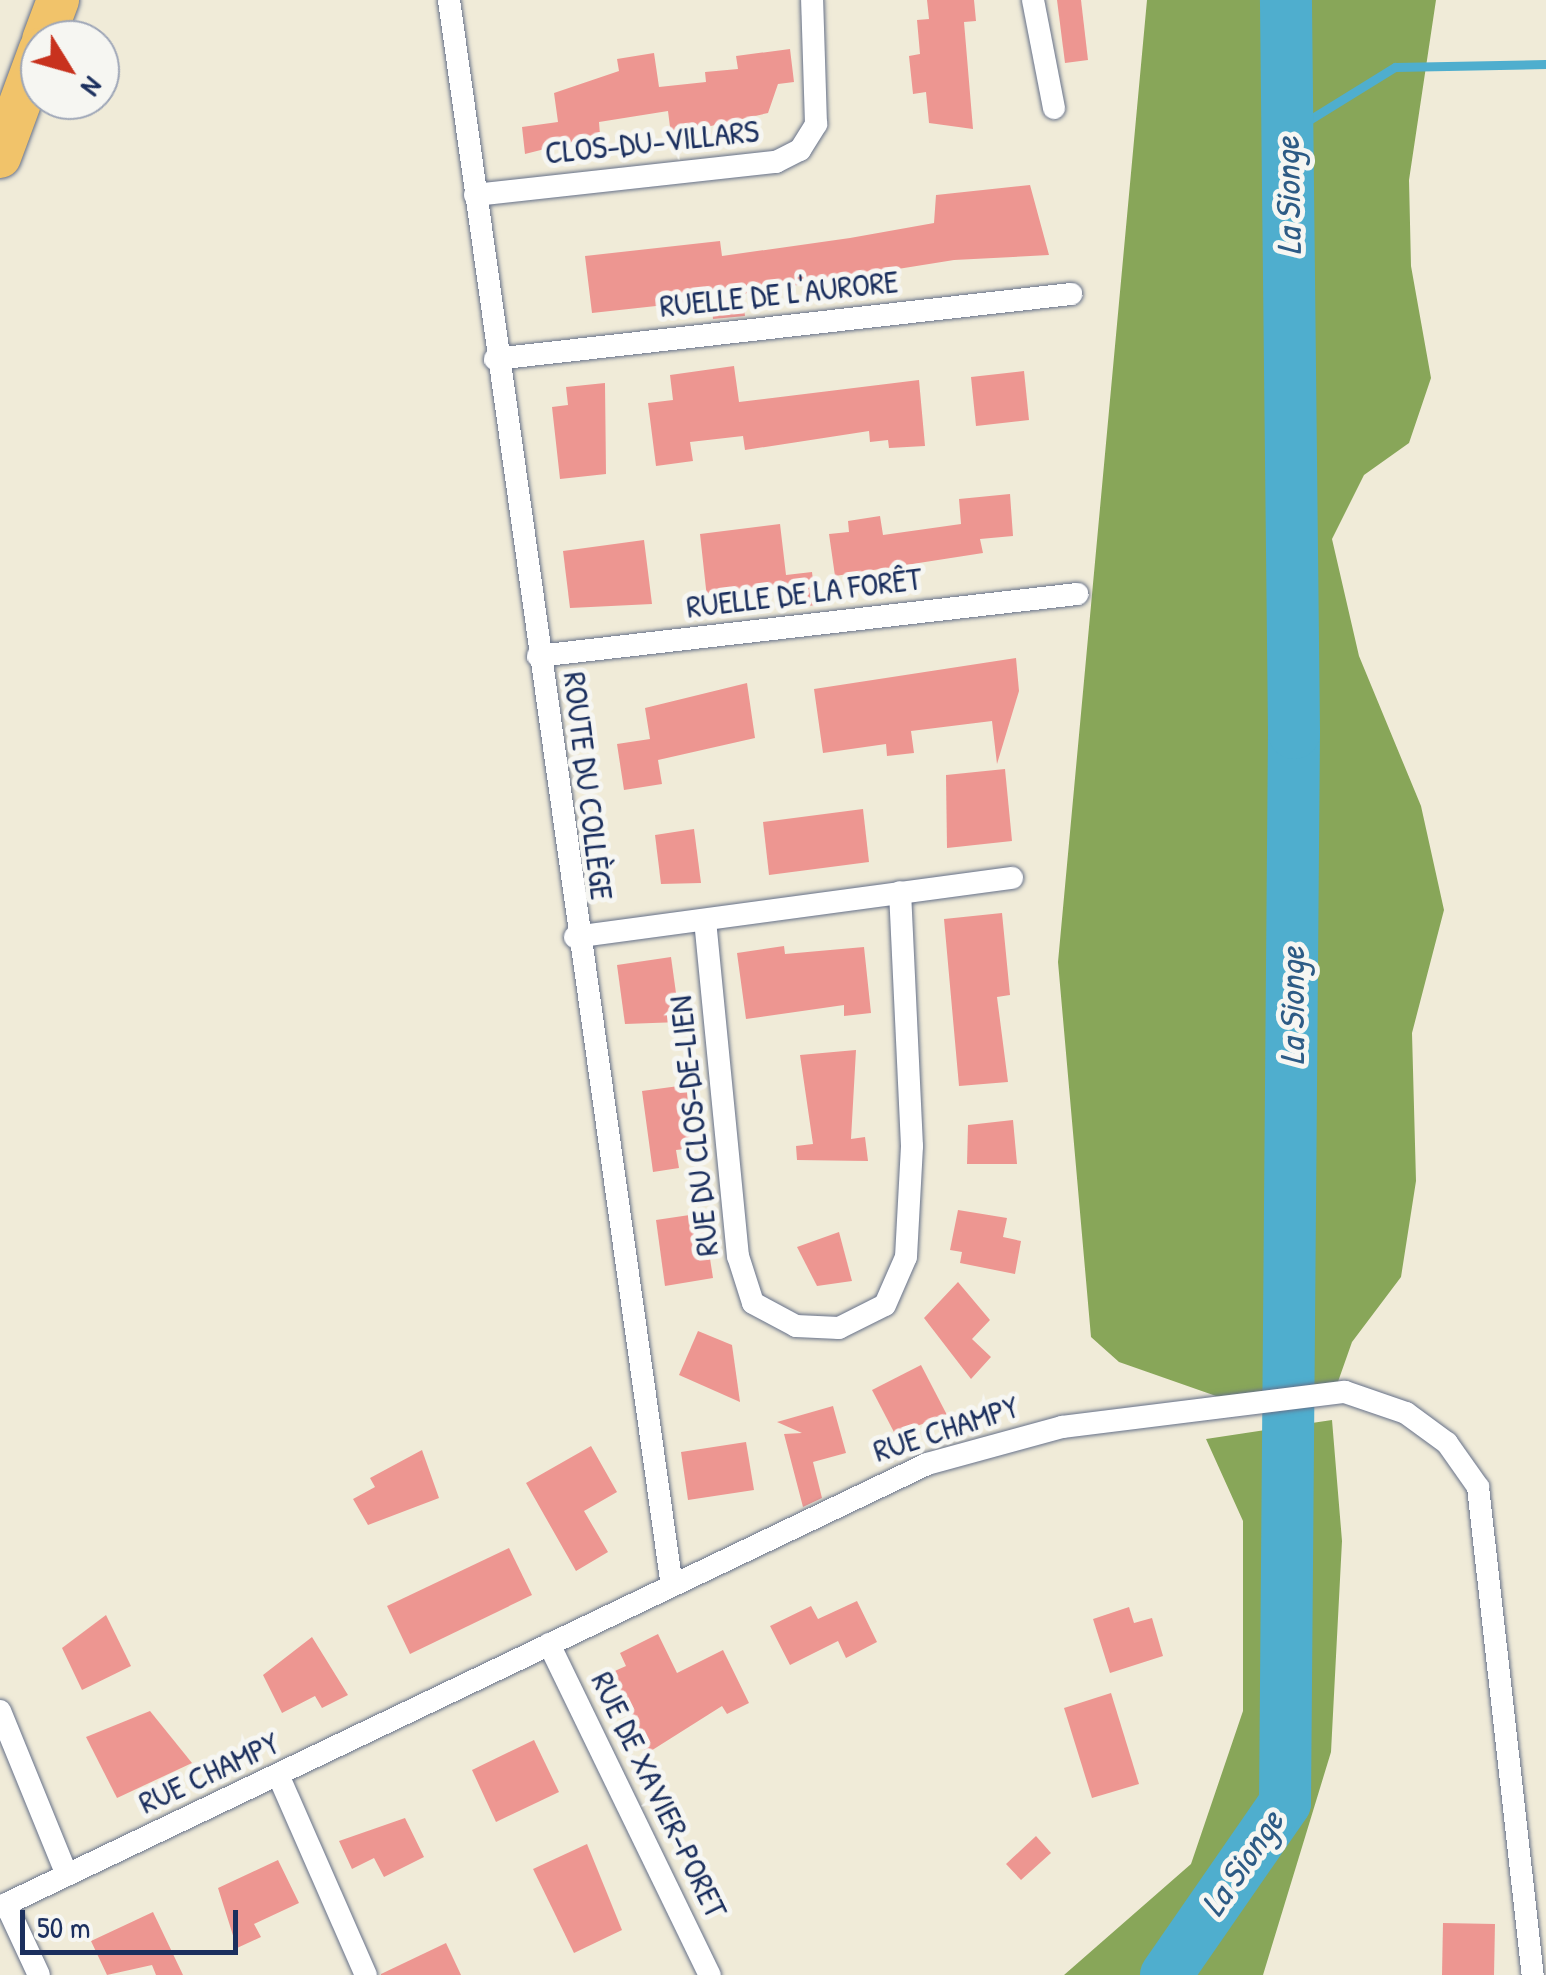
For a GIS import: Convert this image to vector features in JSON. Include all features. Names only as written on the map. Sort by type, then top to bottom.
[{"type":"highway","points":[[0,157],[20,102]]},
{"type":"street","name":"ROUTE DU COLLÈGE","points":[[448,0],[575,938],[671,1579]]},
{"type":"street","name":"CLOS-DU-VILLARS","points":[[475,195],[776,162],[800,150],[816,124],[812,0]]},
{"type":"street","points":[[1033,0],[1054,108]]},
{"type":"street","name":"RUELLE DE L'AURORE","points":[[495,359],[1070,294]]},
{"type":"street","name":"RUELLE DE LA FORÊT","points":[[538,656],[1077,594]]},
{"type":"street","points":[[575,938],[1012,878]]},
{"type":"street","name":"RUE DU CLOS-DE-LIEN","points":[[705,920],[738,1256],[753,1303],[796,1326],[839,1328],[885,1305],[906,1257],[912,1146],[900,892]]},
{"type":"street","name":"RUE CHAMPY","points":[[3,1906],[279,1777],[549,1644],[671,1579],[927,1464],[1062,1427],[1334,1393],[1406,1413],[1447,1443],[1478,1487],[1533,1975]]},
{"type":"street","name":"RUE DE XAVIER-PORET","points":[[549,1644],[710,1975]]},
{"type":"street","points":[[0,1711],[66,1875]]},
{"type":"street","points":[[279,1777],[366,1975]]},
{"type":"street","points":[[3,1906],[39,1975]]},
{"type":"green space","points":[[1147,0],[1436,0],[1409,180],[1411,266],[1431,378],[1409,443],[1364,475],[1332,539],[1359,656],[1421,806],[1444,910],[1412,1033],[1416,1181],[1401,1277],[1352,1342],[1334,1393],[1236,1403],[1119,1362],[1091,1337],[1058,962]]},
{"type":"green space","points":[[1332,1420],[1342,1541],[1331,1752],[1263,1975],[1064,1975],[1191,1864],[1243,1711],[1243,1521],[1206,1439]]},
{"type":"building","points":[[927,0],[974,0],[976,21],[964,22],[973,129],[929,123],[926,92],[913,94],[909,56],[920,54],[917,20],[929,19]]},
{"type":"building","points":[[1057,0],[1081,0],[1088,60],[1065,63]]},
{"type":"building","points":[[790,49],[794,82],[778,84],[768,113],[671,135],[668,111],[599,122],[600,135],[525,154],[522,127],[558,122],[554,93],[619,71],[617,59],[654,53],[659,87],[706,82],[705,72],[738,69],[736,56]]},
{"type":"building","points":[[1030,185],[1049,255],[954,260],[742,294],[745,316],[713,319],[711,300],[592,313],[585,256],[720,241],[722,256],[850,238],[934,223],[936,195]]},
{"type":"building","points":[[734,366],[739,402],[919,380],[925,446],[889,448],[888,440],[870,442],[869,431],[745,450],[743,436],[690,442],[693,461],[656,466],[648,403],[673,400],[670,375]]},
{"type":"building","points":[[1024,371],[1029,420],[976,426],[971,377]]},
{"type":"building","points":[[605,383],[606,474],[560,479],[552,407],[568,405],[566,387]]},
{"type":"building","points":[[1010,494],[1013,536],[980,539],[983,553],[835,576],[829,534],[849,532],[848,521],[880,516],[883,535],[961,524],[959,499]]},
{"type":"building","points":[[780,524],[786,575],[812,572],[816,605],[784,609],[782,589],[707,598],[700,534]]},
{"type":"building","points":[[644,540],[652,604],[570,608],[563,551]]},
{"type":"building","points":[[1016,658],[1019,691],[997,764],[992,721],[911,731],[914,753],[887,756],[886,744],[823,753],[814,689]]},
{"type":"building","points":[[747,683],[755,738],[658,760],[662,784],[624,790],[617,744],[650,739],[645,708]]},
{"type":"building","points":[[1005,769],[1012,841],[947,848],[946,775]]},
{"type":"building","points":[[863,809],[869,862],[769,875],[763,822]]},
{"type":"building","points":[[694,829],[701,883],[661,884],[655,835]]},
{"type":"building","points":[[1002,913],[1010,995],[997,997],[1008,1082],[959,1086],[944,919]]},
{"type":"building","points":[[784,946],[785,954],[864,947],[871,1013],[844,1016],[844,1005],[746,1019],[737,953]]},
{"type":"building","points":[[671,957],[680,1022],[625,1024],[617,965]]},
{"type":"building","points":[[856,1050],[851,1139],[865,1137],[868,1161],[797,1160],[796,1146],[813,1144],[800,1055]]},
{"type":"building","points":[[686,1085],[694,1148],[676,1150],[679,1168],[653,1172],[642,1091]]},
{"type":"building","points":[[1013,1120],[1017,1164],[967,1164],[968,1125]]},
{"type":"building","points":[[958,1210],[1007,1218],[1003,1237],[1021,1241],[1015,1274],[960,1263],[962,1252],[950,1250]]},
{"type":"building","points":[[703,1213],[713,1278],[665,1286],[656,1220]]},
{"type":"building","points":[[839,1232],[852,1281],[817,1286],[797,1247]]},
{"type":"building","points":[[958,1282],[990,1320],[972,1339],[991,1357],[971,1379],[924,1318]]},
{"type":"building","points":[[698,1331],[732,1345],[740,1402],[679,1375]]},
{"type":"building","points":[[921,1365],[947,1415],[895,1434],[872,1390]]},
{"type":"building","points":[[833,1406],[846,1453],[813,1462],[822,1498],[803,1507],[784,1434],[802,1433],[777,1422]]},
{"type":"building","points":[[746,1442],[754,1490],[688,1500],[681,1452]]},
{"type":"building","points":[[591,1446],[617,1492],[584,1511],[608,1552],[576,1571],[526,1483]]},
{"type":"building","points":[[422,1450],[439,1498],[368,1525],[353,1499],[375,1487],[370,1478]]},
{"type":"building","points":[[509,1548],[532,1595],[410,1654],[387,1606]]},
{"type":"building","points":[[857,1601],[877,1642],[846,1658],[838,1641],[790,1665],[770,1626],[811,1606],[818,1619]]},
{"type":"building","points":[[1129,1607],[1134,1623],[1152,1618],[1163,1656],[1110,1673],[1093,1619]]},
{"type":"building","points":[[106,1615],[131,1666],[82,1690],[62,1648]]},
{"type":"building","points":[[658,1634],[677,1673],[723,1650],[749,1703],[727,1714],[722,1706],[646,1754],[608,1674],[626,1666],[620,1653]]},
{"type":"building","points":[[312,1637],[348,1695],[322,1708],[315,1696],[282,1713],[263,1675]]},
{"type":"building","points":[[1111,1693],[1139,1784],[1092,1798],[1064,1708]]},
{"type":"building","points":[[150,1711],[192,1763],[117,1798],[86,1737]]},
{"type":"building","points":[[534,1740],[559,1792],[496,1822],[472,1770]]},
{"type":"building","points":[[405,1818],[424,1857],[384,1877],[374,1858],[352,1869],[339,1841]]},
{"type":"building","points":[[1036,1836],[1051,1853],[1021,1880],[1006,1864]]},
{"type":"building","points":[[587,1844],[622,1930],[574,1953],[533,1869]]},
{"type":"building","points":[[278,1860],[299,1903],[254,1924],[261,1937],[237,1948],[218,1888]]},
{"type":"building","points":[[153,1912],[183,1975],[156,1975],[152,1965],[107,1975],[91,1941]]},
{"type":"building","points":[[1443,1923],[1495,1924],[1494,1975],[1442,1975]]},
{"type":"building","points":[[446,1943],[461,1975],[381,1975],[381,1974]]},
{"type":"waterway","name":"La Sionge","points":[[1166,1975],[1285,1803],[1294,733],[1286,0]]},
{"type":"waterway","points":[[1288,133],[1395,67],[1546,64]]}]
